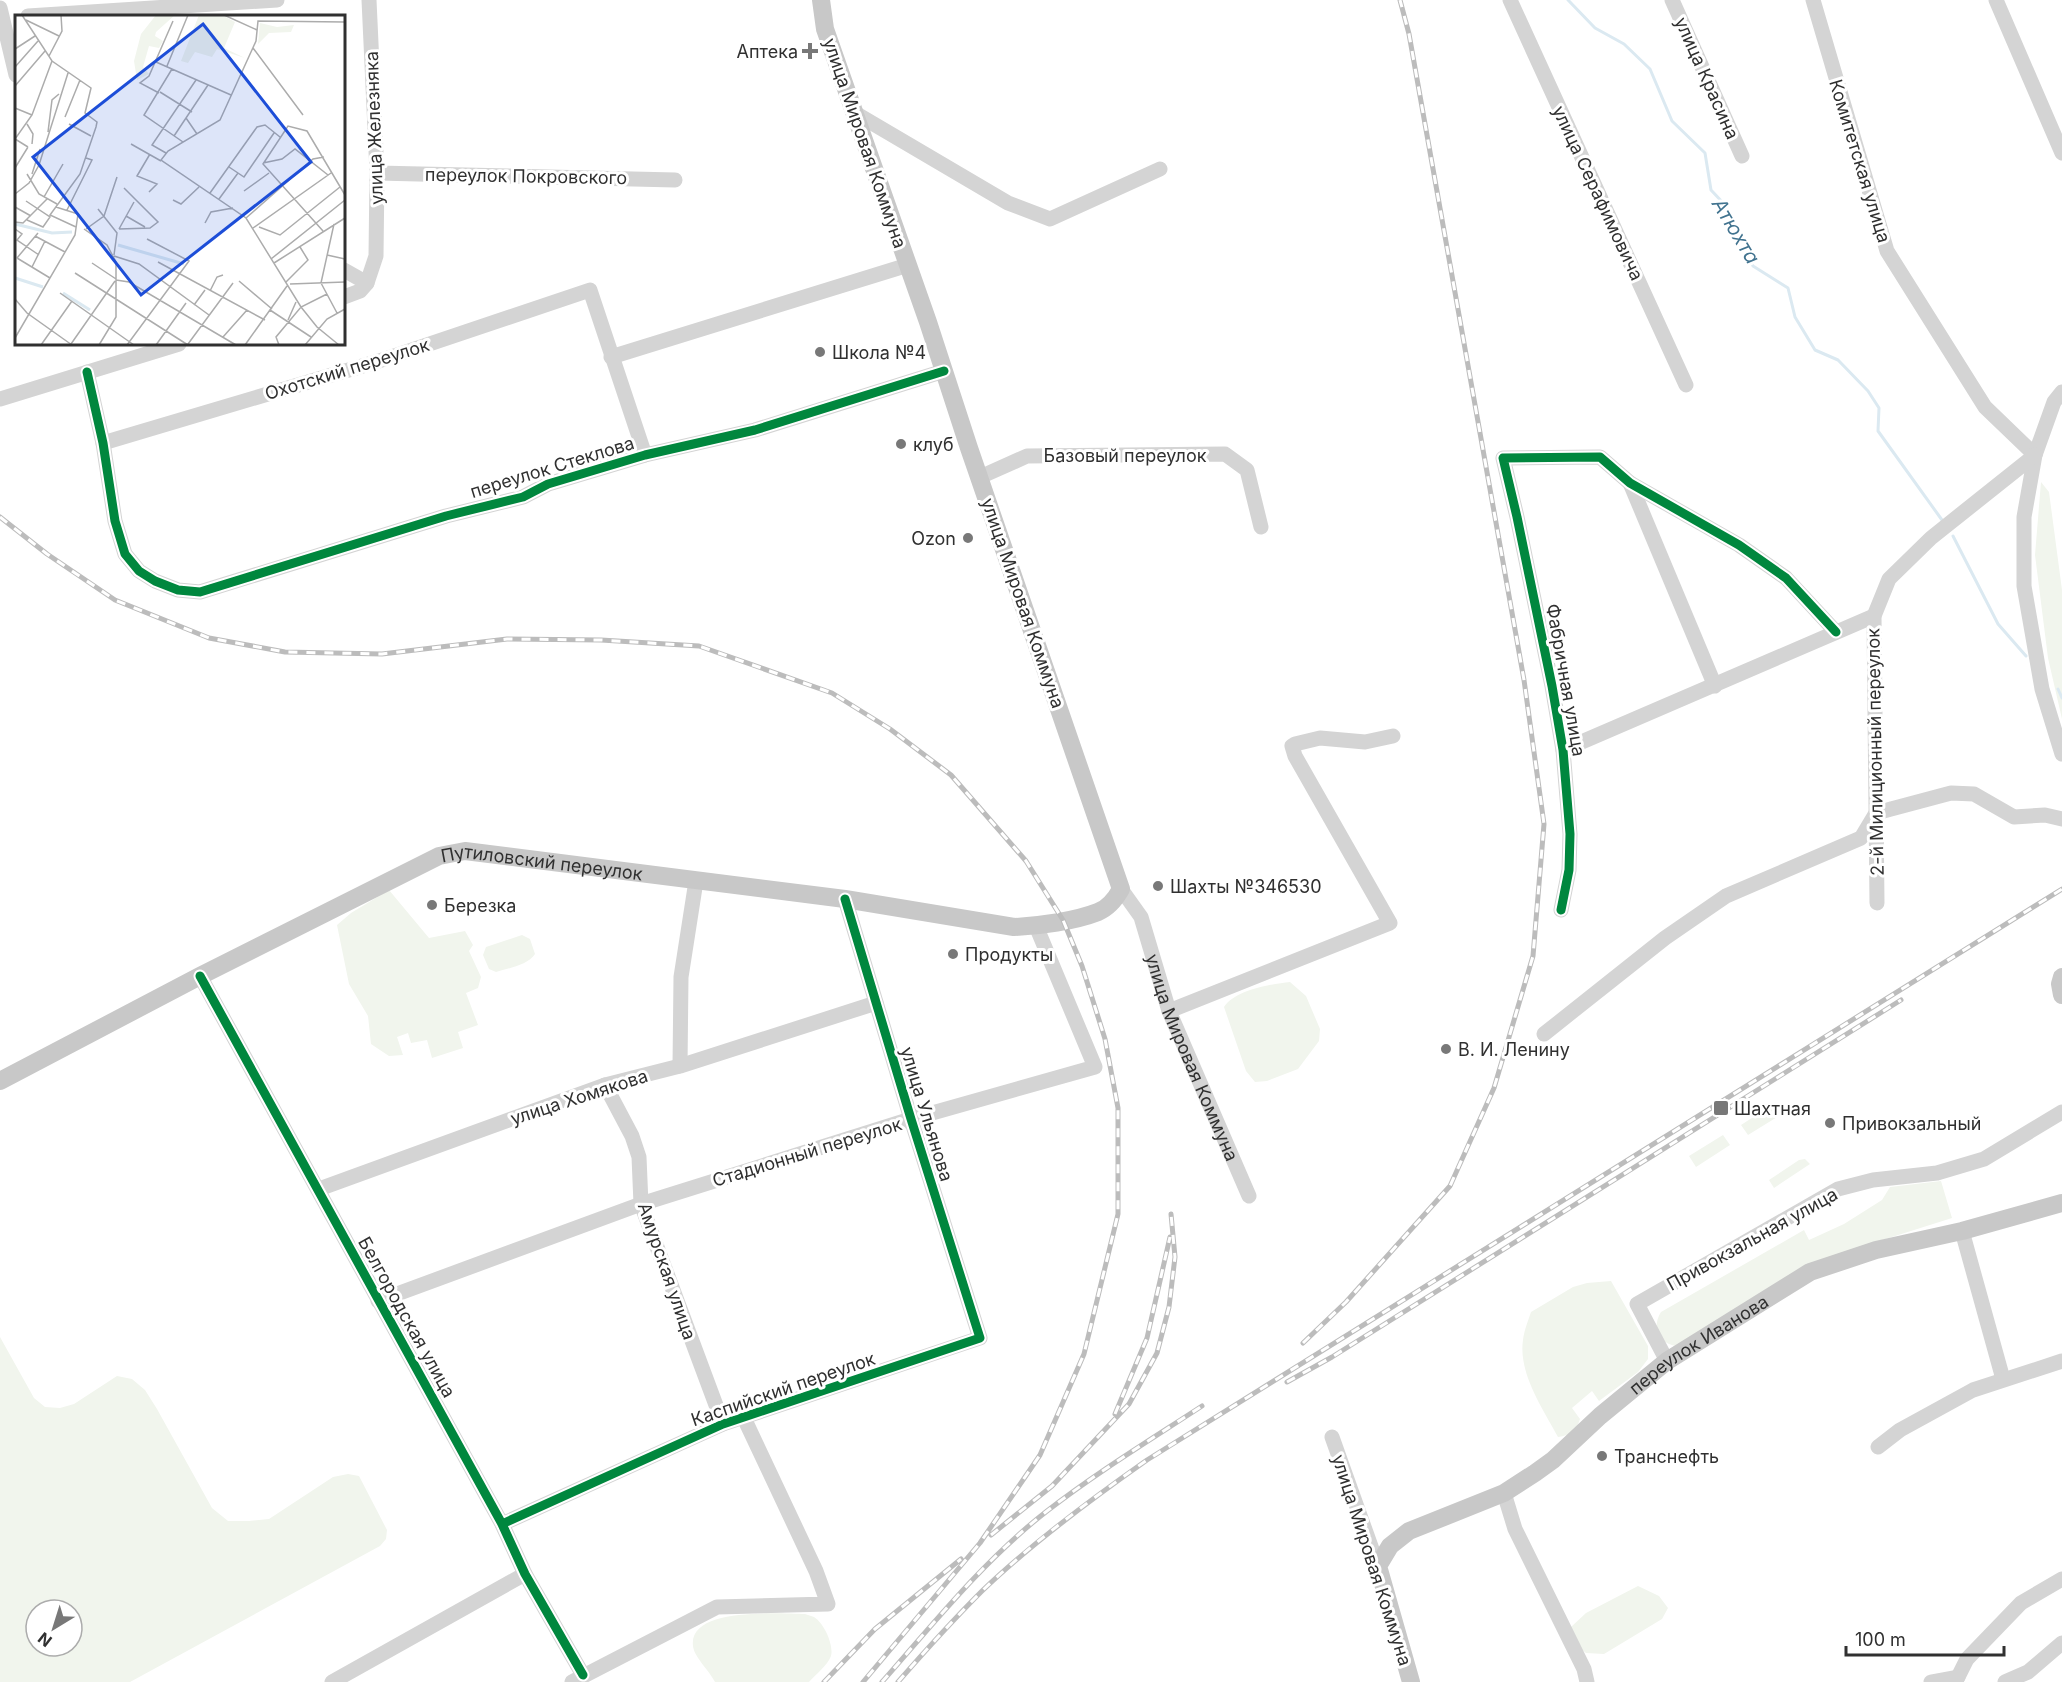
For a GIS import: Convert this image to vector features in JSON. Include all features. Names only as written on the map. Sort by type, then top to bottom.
[{"type":"main road","name":"улица Мировая Коммуна","points":[[821,0],[825,29],[1121,889]]},
{"type":"main road","name":"Путиловский переулок","points":[[0,1081],[200,976],[439,856],[465,851],[845,899],[1014,927],[1036,926],[1099,911],[1115,899],[1121,889]]},
{"type":"main road","points":[[2062,976],[2060,984],[2062,995]]},
{"type":"main road","name":"переулок Иванова","points":[[1378,1566],[1390,1546],[1409,1531],[1504,1493],[1553,1460],[1600,1416],[1667,1361],[1810,1272],[1876,1250],[1962,1231],[2062,1203]]},
{"type":"main road","name":"улица Мировая Коммуна","points":[[1378,1566],[1411,1682]]},
{"type":"street","points":[[44,15],[277,0]]},
{"type":"street","name":"улица Железняка","points":[[367,283],[376,256],[377,173],[369,0]]},
{"type":"street","name":"улица Серафимовича","points":[[1510,0],[1686,385]]},
{"type":"street","name":"улица Красина","points":[[1672,0],[1742,156]]},
{"type":"street","name":"Комитетская улица","points":[[1813,0],[1887,251],[1985,407],[2035,455]]},
{"type":"street","points":[[1996,0],[2062,153]]},
{"type":"street","points":[[5,15],[15,70]]},
{"type":"street","points":[[855,112],[1008,202],[1050,219],[1160,170]]},
{"type":"street","name":"переулок Покровского","points":[[377,173],[675,180]]},
{"type":"street","points":[[645,455],[611,357],[908,265]]},
{"type":"street","points":[[345,271],[367,283],[360,291],[345,297]]},
{"type":"street","name":"Охотский переулок","points":[[103,443],[379,361],[590,291],[611,357]]},
{"type":"street","points":[[0,399],[176,345]]},
{"type":"street","name":"переулок Стеклова","points":[[103,443],[115,521],[125,554],[139,571],[155,581],[178,590],[200,592],[446,516],[523,497],[548,484],[645,455],[755,430],[944,371]]},
{"type":"street","points":[[87,372],[103,443]]},
{"type":"street","points":[[2062,392],[2054,402],[2035,455],[2024,517],[2024,586],[2042,689],[2062,754]]},
{"type":"street","name":"Базовый переулок","points":[[980,477],[1026,456],[1225,454],[1247,470],[1261,527]]},
{"type":"street","name":"2-й Милиционный переулок","points":[[1877,903],[1874,616],[1889,579],[1897,571],[1931,538],[2035,455]]},
{"type":"street","name":"Фабричная улица","points":[[1560,910],[1569,870],[1570,834],[1563,750],[1552,686],[1503,458],[1600,457],[1630,483]]},
{"type":"street","points":[[1630,483],[1739,545],[1786,578],[1836,632]]},
{"type":"street","points":[[1630,483],[1715,686]]},
{"type":"street","points":[[1563,750],[1874,616]]},
{"type":"street","points":[[1169,1011],[1390,923],[1295,756],[1292,746],[1320,738],[1365,742],[1393,736]]},
{"type":"street","points":[[1544,1034],[1665,938],[1726,896],[1861,838],[1876,813],[1951,793],[1974,794],[2014,817],[2045,815],[2062,819]]},
{"type":"street","points":[[680,1066],[681,976],[696,880]]},
{"type":"street","name":"улица Мировая Коммуна","points":[[1121,889],[1141,917],[1169,1011],[1249,1196]]},
{"type":"street","name":"улица Ульянова","points":[[845,899],[980,1338]]},
{"type":"street","name":"Стадионный переулок","points":[[378,1301],[641,1204],[911,1119],[1095,1067],[1036,926]]},
{"type":"street","name":"Белгородская улица","points":[[200,976],[502,1524],[578,1679]]},
{"type":"street","name":"улица Хомякова","points":[[319,1189],[605,1085],[680,1066],[876,1003]]},
{"type":"street","name":"Амурская улица","points":[[605,1085],[632,1137],[639,1157],[641,1204],[723,1424]]},
{"type":"street","name":"Привокзальная улица","points":[[1667,1361],[1637,1304],[1838,1189],[1874,1180],[1937,1173],[1984,1159],[2062,1112]]},
{"type":"street","points":[[1962,1231],[2004,1379]]},
{"type":"street","name":"Каспийский переулок","points":[[502,1524],[723,1424],[980,1338]]},
{"type":"street","points":[[1878,1447],[1900,1430],[1973,1390],[2062,1361]]},
{"type":"street","points":[[578,1679],[717,1607],[828,1605],[816,1571],[744,1418]]},
{"type":"street","name":"улица Мировая Коммуна","points":[[1332,1437],[1378,1566]]},
{"type":"street","points":[[1504,1493],[1515,1528],[1584,1669],[1587,1682]]},
{"type":"street","points":[[332,1682],[525,1574]]},
{"type":"street","points":[[1931,1682],[1959,1679],[1967,1659],[2021,1603],[2062,1579]]},
{"type":"street","points":[[2005,1682],[2028,1672],[2062,1643]]},
{"type":"shaded area","points":[[2041,482],[2049,492],[2062,590],[2062,719],[2048,658],[2035,555]]},
{"type":"shaded area","points":[[389,890],[429,938],[465,931],[473,945],[469,951],[481,977],[478,988],[466,993],[478,1025],[458,1032],[463,1048],[432,1058],[427,1040],[411,1043],[408,1033],[397,1037],[403,1055],[389,1056],[371,1044],[368,1016],[349,984],[337,925],[351,913]]},
{"type":"shaded area","points":[[522,935],[530,939],[535,954],[532,958],[518,966],[496,972],[489,969],[483,955],[486,947]]},
{"type":"shaded area","points":[[1290,982],[1306,996],[1320,1029],[1319,1041],[1298,1069],[1267,1081],[1255,1082],[1246,1071],[1224,1007],[1236,996],[1245,992]]},
{"type":"shaded area","points":[[1775,1103],[1782,1114],[1748,1135],[1741,1125]]},
{"type":"shaded area","points":[[1723,1135],[1730,1145],[1696,1167],[1689,1156]]},
{"type":"shaded area","points":[[1805,1159],[1810,1164],[1774,1188],[1769,1180],[1799,1160]]},
{"type":"shaded area","points":[[1941,1181],[1952,1218],[1813,1262],[1677,1346],[1661,1339],[1658,1334],[1657,1324],[1661,1312],[1804,1230],[1809,1240],[1844,1224],[1882,1200],[1890,1187]]},
{"type":"shaded area","points":[[1611,1281],[1648,1346],[1648,1359],[1638,1372],[1599,1401],[1592,1391],[1572,1408],[1580,1419],[1572,1432],[1558,1437],[1539,1403],[1524,1365],[1522,1352],[1527,1322],[1531,1312],[1573,1287]]},
{"type":"shaded area","points":[[0,1337],[34,1398],[45,1407],[60,1408],[74,1404],[117,1376],[132,1379],[145,1390],[157,1409],[212,1508],[228,1521],[269,1519],[333,1477],[348,1474],[359,1476],[387,1530],[386,1539],[380,1546],[130,1682],[0,1682]]},
{"type":"shaded area","points":[[1638,1586],[1659,1596],[1668,1608],[1662,1619],[1604,1654],[1586,1653],[1576,1645],[1571,1627],[1586,1613]]},
{"type":"shaded area","points":[[758,1614],[805,1614],[818,1620],[825,1629],[832,1651],[827,1663],[809,1682],[715,1682],[694,1650],[695,1633],[705,1624],[720,1618]]},
{"type":"waterway","name":"Атюхта","points":[[1568,0],[1595,28],[1624,44],[1650,69],[1672,121],[1705,153],[1711,190],[1726,206],[1744,241],[1753,266],[1788,288],[1795,317],[1815,350],[1838,360],[1868,391],[1879,408],[1878,431],[1942,520]]},
{"type":"waterway","name":"Атюхта","points":[[1953,536],[1998,624],[2026,656]]},
{"type":"waterway","name":"Атюхта","points":[[2058,689],[2062,698]]},
{"type":"railway","points":[[1303,1343],[1346,1302],[1450,1186],[1494,1088],[1533,956],[1544,824],[1524,680],[1409,34],[1400,0]]},
{"type":"railway","points":[[0,517],[47,554],[115,600],[209,638],[285,652],[382,654],[507,639],[601,640],[699,646],[832,693],[890,729],[951,775],[1026,861],[1063,920],[1082,966],[1105,1039],[1118,1108],[1118,1214],[1084,1354],[1040,1455],[980,1543],[863,1682]]},
{"type":"railway","points":[[898,1682],[960,1613],[1001,1573],[1062,1522],[1147,1460],[2062,889]]},
{"type":"railway","points":[[1287,1382],[1332,1357],[1901,1000]]},
{"type":"railway","points":[[991,1535],[1052,1486],[1129,1404],[1157,1353],[1169,1307],[1175,1257],[1171,1214]]},
{"type":"railway","points":[[1115,1414],[1147,1338],[1170,1237]]},
{"type":"railway","points":[[882,1682],[960,1593],[1024,1530],[1085,1483],[1202,1406]]},
{"type":"railway","points":[[824,1682],[875,1629],[961,1559]]},
{"type":"cycle path","points":[[87,372],[103,443],[115,521],[125,554],[139,571],[155,581],[178,590],[200,592],[446,516],[523,497],[548,484],[645,455],[755,430],[944,371]]},
{"type":"cycle path","points":[[1561,910],[1569,870],[1570,834],[1563,750],[1552,686],[1503,458],[1600,457],[1630,483],[1739,545],[1786,578],[1836,632]]},
{"type":"cycle path","points":[[502,1524],[723,1424],[980,1338],[845,899]]},
{"type":"cycle path","points":[[200,976],[502,1524],[525,1574],[583,1675]]},
{"type":"place","name":"Аптека","points":[[810,51]]},
{"type":"place","name":"Школа №4","points":[[820,352]]},
{"type":"place","name":"клуб","points":[[901,444]]},
{"type":"place","name":"Ozon","points":[[968,538]]},
{"type":"place","name":"Шахты №346530","points":[[1158,886]]},
{"type":"place","name":"Березка","points":[[432,905]]},
{"type":"place","name":"Продукты","points":[[953,954]]},
{"type":"place","name":"В. И. Ленину","points":[[1446,1049]]},
{"type":"place","name":"Шахтная","points":[[1721,1108]]},
{"type":"place","name":"Привокзальный","points":[[1830,1123]]},
{"type":"place","name":"Транснефть","points":[[1602,1456]]}]
